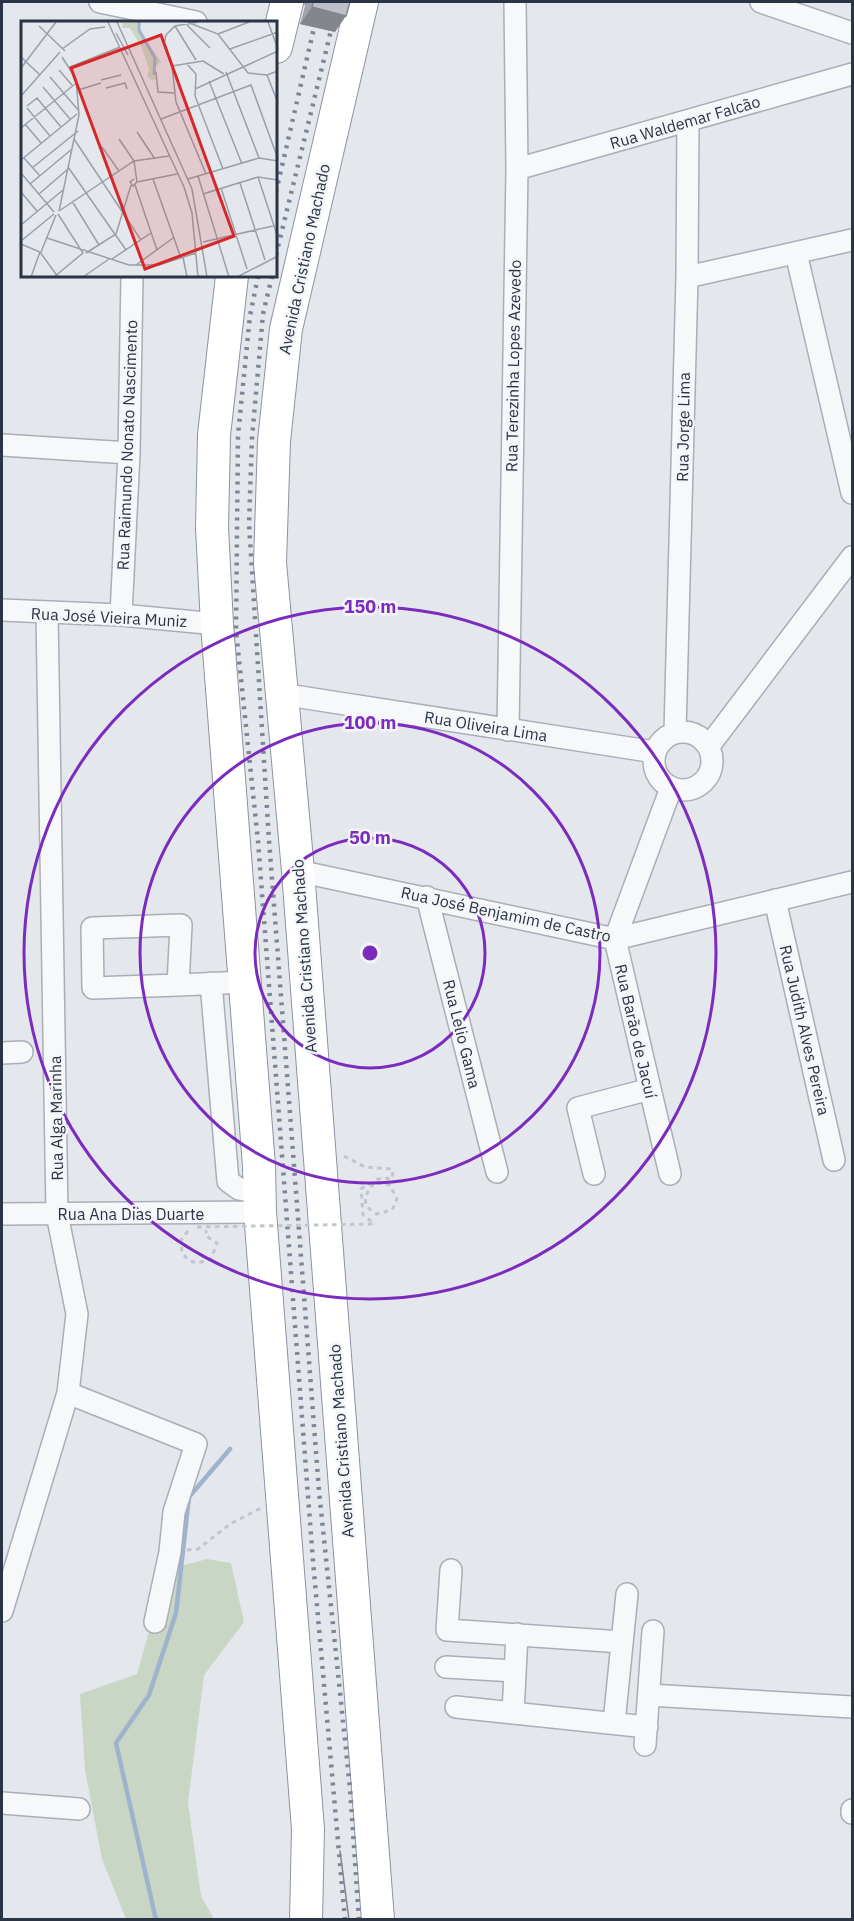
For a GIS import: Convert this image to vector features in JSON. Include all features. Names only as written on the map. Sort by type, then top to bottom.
[{"type":"highway","points":[[278,36],[287,2]]},
{"type":"highway","name":"Avenida Cristiano Machado","points":[[362,2],[286,329],[273,441],[270,563],[298,871],[378,1920]]},
{"type":"highway","points":[[232,278],[214,435],[212,528],[217,624],[308,1829],[306,1920]]},
{"type":"highway","points":[[308,1829],[328,1920]]},
{"type":"street","points":[[100,2],[191,21]]},
{"type":"street","name":"Rua Terezinha Lopes Azevedo","points":[[508,730],[517,169],[514,2]]},
{"type":"street","points":[[761,2],[852,33]]},
{"type":"street","name":"Rua Waldemar Falcão","points":[[517,169],[852,74]]},
{"type":"street","name":"Rua Jorge Lima","points":[[675,732],[687,277],[688,121]]},
{"type":"street","points":[[687,277],[852,240]]},
{"type":"street","points":[[796,253],[852,493]]},
{"type":"street","name":"Rua Raimundo Nonato Nascimento","points":[[121,615],[129,453],[132,278]]},
{"type":"street","points":[[2,445],[129,453]]},
{"type":"street","points":[[709,746],[852,557]]},
{"type":"street","name":"Rua José Vieira Muniz","points":[[2,610],[46,614],[121,615],[217,624]]},
{"type":"street","name":"Rua Alga Marinha","points":[[2,1611],[68,1393],[76,1314],[57,1214],[46,614]]},
{"type":"street","name":"Rua Oliveira Lima","points":[[281,694],[655,752]]},
{"type":"street","points":[[675,732],[694,734],[709,746],[713,764],[705,781],[689,790],[671,788],[664,784],[654,769],[655,752],[663,740],[675,732]]},
{"type":"street","points":[[615,939],[671,788]]},
{"type":"street","name":"Rua José Benjamim de Castro","points":[[298,871],[428,897],[615,939],[852,882]]},
{"type":"street","name":"Rua Lelio Gama","points":[[428,897],[497,1172]]},
{"type":"street","name":"Rua Judith Alves Pereira","points":[[775,900],[834,1160]]},
{"type":"street","points":[[178,985],[181,925],[92,928],[93,988],[178,985],[245,982]]},
{"type":"street","name":"Rua Barão de Jacuí","points":[[615,939],[670,1174]]},
{"type":"street","points":[[211,983],[228,1181],[260,1202]]},
{"type":"street","points":[[594,1174],[578,1108],[650,1089]]},
{"type":"street","name":"Rua Ana Dias Duarte","points":[[2,1214],[57,1214],[260,1202]]},
{"type":"street","points":[[68,1393],[196,1444],[174,1512],[170,1552],[155,1622]]},
{"type":"street","points":[[451,1570],[447,1630],[622,1642]]},
{"type":"street","points":[[614,1723],[627,1594]]},
{"type":"street","points":[[456,1707],[614,1723],[646,1736],[653,1631]]},
{"type":"street","points":[[513,1713],[517,1634]]},
{"type":"street","points":[[446,1667],[515,1671]]},
{"type":"street","points":[[649,1695],[852,1707]]},
{"type":"street","points":[[2,1803],[79,1809]]},
{"type":"path","points":[[206,1236],[211,1236],[217,1243],[211,1259],[200,1264],[185,1258],[181,1240],[186,1232],[197,1227],[375,1224],[363,1215],[361,1189],[369,1183],[375,1182],[390,1185],[397,1199],[392,1210],[382,1215],[368,1209],[364,1200],[367,1190],[375,1182],[378,1179],[393,1178],[392,1169],[365,1167],[318,1138]]},
{"type":"path","points":[[198,1549],[230,1524],[282,1498]]},
{"type":"green space","points":[[207,1559],[231,1563],[244,1622],[204,1675],[188,1803],[201,1896],[214,1919],[126,1919],[102,1859],[85,1770],[80,1694],[137,1674],[166,1570]]},
{"type":"building","points":[[313,2],[350,2],[346,16],[312,7]]},
{"type":"waterway","points":[[156,1920],[116,1743],[149,1695],[176,1613],[189,1497],[230,1449]]},
{"type":"tram line","points":[[340,1851],[349,1920]]},
{"type":"railway","points":[[278,183],[320,2]]},
{"type":"railway","points":[[278,247],[338,2]]},
{"type":"railway","points":[[258,278],[250,316],[238,435],[236,631],[258,841],[313,1561],[345,1920]]},
{"type":"railway","points":[[272,278],[263,314],[252,438],[249,524],[269,840],[319,1491],[350,1788],[359,1920]]}]
